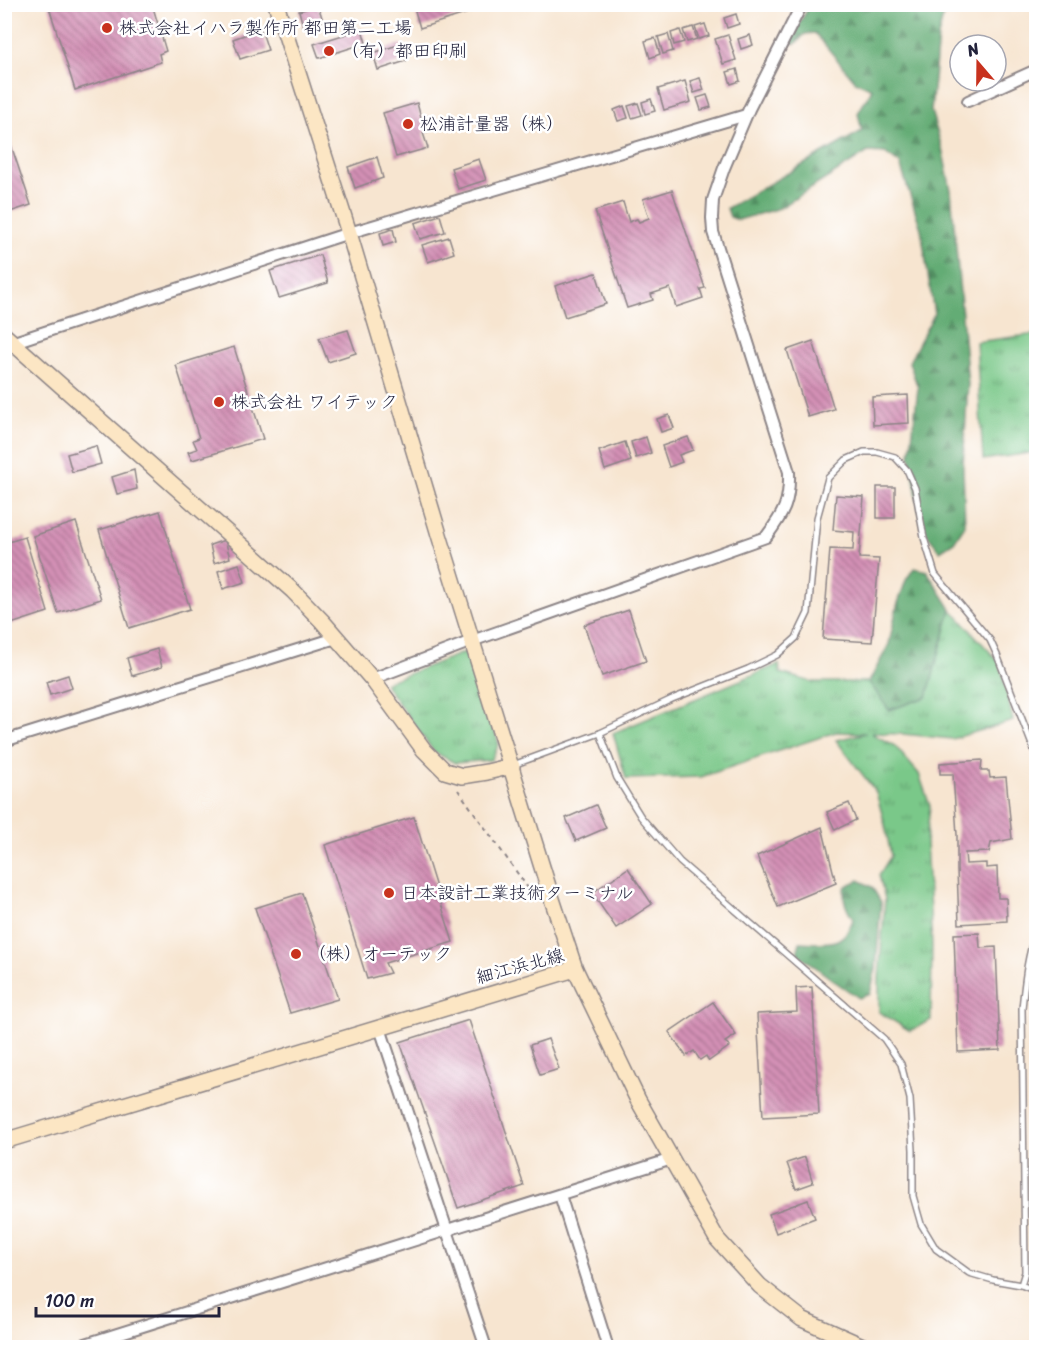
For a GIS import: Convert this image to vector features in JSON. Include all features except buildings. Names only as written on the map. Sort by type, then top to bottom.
[{"type":"street","points":[[276,4],[349,233],[472,641],[575,969]]},
{"type":"street","points":[[372,679],[472,641],[766,537],[775,525],[786,506],[790,491],[789,472],[713,232],[712,218],[713,200],[746,115],[802,4]]},
{"type":"street","points":[[968,101],[1036,70]]},
{"type":"street","points":[[7,341],[349,233],[746,115]]},
{"type":"street","points":[[7,341],[293,591],[372,679],[424,750],[445,771],[462,776],[512,766]]},
{"type":"street","points":[[4,741],[336,638]]},
{"type":"street","name":"細江浜北線","points":[[4,1141],[575,969],[638,1100],[717,1239],[760,1286],[802,1319],[867,1347]]},
{"type":"street","points":[[380,1028],[486,1347]]},
{"type":"street","points":[[73,1347],[672,1159]]},
{"type":"street","points":[[560,1194],[608,1347]]},
{"type":"lane","points":[[512,766],[600,733],[672,699],[777,655],[796,638],[808,613],[817,518],[828,478],[846,460],[864,452],[877,452],[895,457],[907,470],[915,488],[924,538],[935,574],[990,640],[1036,755]]},
{"type":"lane","points":[[600,733],[617,778],[640,817],[680,862],[884,1039],[901,1064],[910,1099],[913,1197],[921,1224],[936,1249],[969,1273],[1022,1285],[1036,1291]]},
{"type":"lane","points":[[1022,1285],[1024,1272],[1022,1008],[1030,950],[1036,932]]},
{"type":"path","points":[[445,771],[533,895],[551,896]]},
{"type":"green space","points":[[810,5],[946,5],[938,37],[931,111],[951,190],[968,384],[963,467],[965,525],[954,542],[940,551],[922,528],[910,455],[918,388],[909,362],[934,314],[921,229],[900,164],[885,153],[868,152],[780,208],[738,220],[730,217],[727,208],[862,131],[858,113],[872,89],[855,81],[815,33],[805,34],[795,44],[789,41]]},
{"type":"green space","points":[[1036,334],[1036,452],[983,460],[976,342]]},
{"type":"green space","points":[[914,568],[927,571],[951,609],[927,697],[889,710],[869,682],[889,644],[897,606],[906,580]]},
{"type":"green space","points":[[951,609],[1000,663],[1013,721],[952,739],[871,733],[895,746],[919,774],[930,806],[926,842],[932,945],[931,1020],[910,1031],[879,1012],[879,978],[885,899],[879,875],[891,856],[885,825],[876,792],[836,740],[866,733],[836,732],[701,777],[626,779],[613,733],[779,664],[780,673],[812,682],[869,682],[889,710],[927,697]]},
{"type":"green space","points":[[468,651],[499,744],[491,760],[455,763],[434,752],[384,683]]},
{"type":"green space","points":[[859,880],[872,887],[881,902],[876,968],[870,994],[859,998],[797,953],[800,942],[832,942],[844,935],[853,919],[845,903],[846,886]]},
{"type":"place","name":"株式会社イハラ製作所 都田第二工場","points":[[107,28]]},
{"type":"place","name":"（有）都田印刷","points":[[329,51]]},
{"type":"place","name":"松浦計量器（株）","points":[[408,124]]},
{"type":"place","name":"株式会社 ワイテック","points":[[219,402]]},
{"type":"place","name":"日本設計工業技術ターミナル","points":[[389,893]]},
{"type":"place","name":"（株）オーテック","points":[[296,954]]}]
